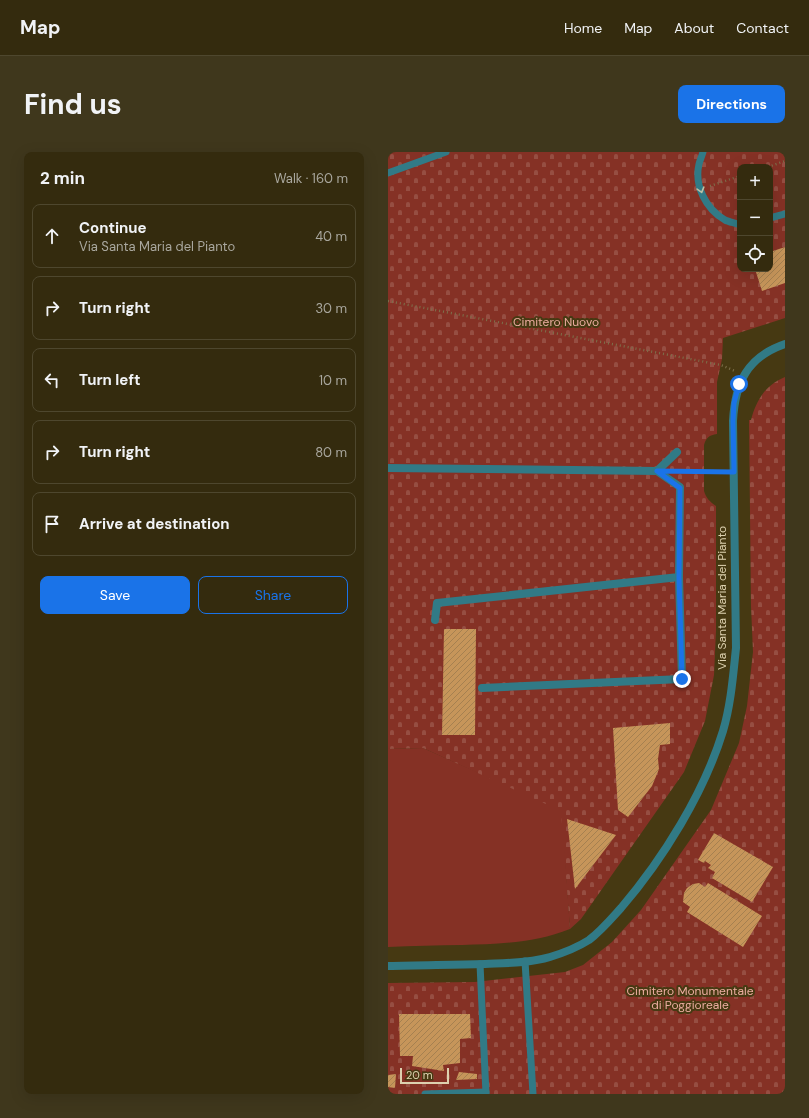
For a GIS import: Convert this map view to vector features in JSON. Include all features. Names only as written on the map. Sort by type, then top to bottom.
[{"type":"street","name":"Via Santa Maria del Pianto","points":[[388,966],[480,964],[525,961],[550,958],[572,949],[589,940],[608,923],[628,899],[672,838],[698,791],[713,758],[723,731],[728,708],[735,654],[734,403],[739,384],[750,366],[766,352],[785,344]]},
{"type":"street","points":[[657,471],[677,452]]},
{"type":"street","points":[[388,468],[657,471],[680,488],[679,577],[682,679],[482,688]]},
{"type":"street","points":[[436,620],[437,603],[679,577]]},
{"type":"lane","points":[[388,173],[446,152]]},
{"type":"lane","points":[[703,152],[699,164],[698,181],[703,197],[712,211],[726,220],[737,224]]},
{"type":"lane","points":[[773,217],[785,214]]},
{"type":"lane","points":[[525,961],[533,1094]]},
{"type":"lane","points":[[425,1094],[486,1093],[480,964]]},
{"type":"path","points":[[773,166],[785,162]]},
{"type":"path","points":[[700,190],[737,177]]},
{"type":"path","points":[[388,301],[721,365]]},
{"type":"path","points":[[657,471],[734,472]]},
{"type":"green space","name":"Cimitero Nuovo","points":[[388,152],[785,152],[785,318],[723,338],[722,359],[717,382],[717,434],[708,437],[704,445],[704,491],[708,500],[716,506],[716,630],[714,675],[705,721],[684,772],[581,919],[570,929],[561,811],[423,748],[388,749]]},
{"type":"green space","name":"Cimitero Monumentale di Poggioreale","points":[[785,377],[785,1094],[388,1094],[388,983],[475,982],[565,972],[583,965],[612,942],[641,910],[711,810],[739,743],[747,706],[753,652],[751,606],[749,420],[751,420],[762,394],[772,384]]},
{"type":"green space","points":[[423,748],[562,810],[570,929],[557,934],[516,942],[476,945],[388,947],[388,749]]},
{"type":"building","points":[[785,247],[785,283],[762,291],[756,272],[773,272],[773,251]]},
{"type":"building","points":[[444,629],[476,629],[475,735],[442,735]]},
{"type":"building","points":[[670,723],[670,744],[660,745],[658,759],[659,769],[652,786],[628,817],[618,810],[613,728]]},
{"type":"building","points":[[567,819],[616,835],[575,889]]},
{"type":"building","points":[[714,833],[773,867],[752,902],[712,878],[715,872],[708,868],[711,865],[705,861],[704,863],[698,860]]},
{"type":"building","points":[[699,883],[705,887],[708,883],[762,916],[743,947],[687,912],[690,907],[683,902],[684,893],[687,888],[693,884]]},
{"type":"building","points":[[399,1014],[470,1014],[471,1038],[460,1039],[460,1063],[443,1065],[444,1071],[412,1066],[413,1056],[400,1056]]},
{"type":"building","points":[[459,1072],[477,1074],[477,1079],[456,1080]]},
{"type":"building","points":[[396,1074],[395,1088],[388,1087],[388,1075]]},
{"type":"route","points":[[682,679],[679,577],[680,488],[657,471],[734,472],[734,403],[739,384]]}]
